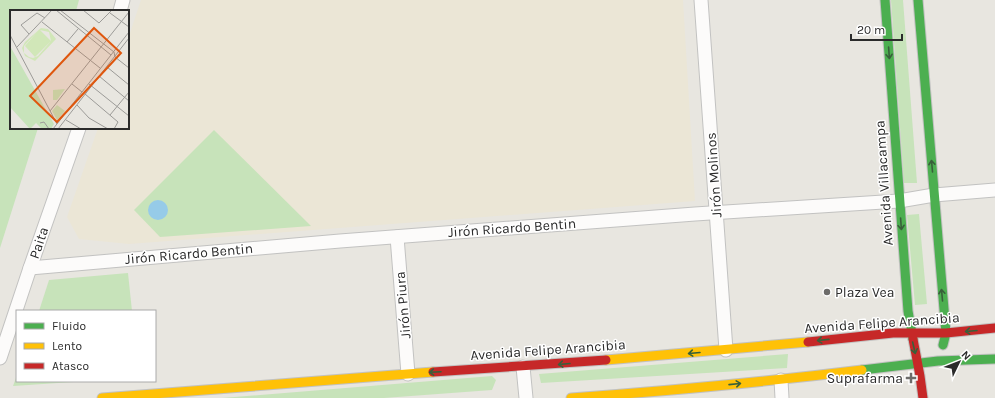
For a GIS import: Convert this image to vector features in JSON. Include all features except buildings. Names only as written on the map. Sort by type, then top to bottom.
[{"type":"main road","name":"Avenida Villacampa","points":[[885,0],[910,333],[922,386],[923,398]]},
{"type":"main road","points":[[918,0],[946,333],[938,361],[922,386]]},
{"type":"main road","name":"Avenida Felipe Arancibia","points":[[102,398],[408,374],[523,367],[726,350],[893,333],[946,333],[995,328]]},
{"type":"main road","points":[[571,398],[653,395],[917,363],[995,359]]},
{"type":"street","points":[[120,10],[123,0]]},
{"type":"street","name":"Jirón Molinos","points":[[701,0],[726,350]]},
{"type":"street","name":"Paita","points":[[0,358],[79,129]]},
{"type":"street","name":"Jirón Ricardo Bentin","points":[[30,268],[397,237],[899,201],[934,195],[995,190]]},
{"type":"street","name":"Jirón Piura","points":[[397,237],[408,374]]},
{"type":"street","points":[[523,367],[526,398]]},
{"type":"street","points":[[781,380],[782,398]]},
{"type":"shaded area","points":[[141,0],[683,0],[695,201],[129,244],[79,239],[67,217],[98,129],[129,129],[129,36]]},
{"type":"green space","points":[[0,0],[79,0],[76,10],[10,10],[10,129],[38,129],[0,248]]},
{"type":"green space","points":[[891,0],[903,0],[917,183],[904,183]]},
{"type":"green space","points":[[214,130],[311,226],[160,237],[134,210]]},
{"type":"green space","points":[[919,214],[927,304],[915,305],[907,215]]},
{"type":"green space","points":[[128,273],[132,310],[39,310],[49,280]]},
{"type":"green space","points":[[788,354],[787,368],[541,383],[539,374]]},
{"type":"green space","points":[[492,376],[496,380],[492,390],[384,398],[222,398]]},
{"type":"green space","points":[[16,378],[16,382],[73,382],[13,386]]},
{"type":"water","points":[[158,200],[165,203],[168,210],[165,217],[158,220],[151,217],[148,210],[151,203]]},
{"type":"traffic: fast","points":[[885,0],[908,311],[913,339]]},
{"type":"traffic: fast","points":[[918,0],[946,333],[943,345]]},
{"type":"traffic: fast","points":[[862,370],[938,361],[995,359]]},
{"type":"traffic: slow","points":[[606,360],[808,342]]},
{"type":"traffic: slow","points":[[571,398],[716,386],[862,370]]},
{"type":"traffic: slow","points":[[102,398],[433,372]]},
{"type":"traffic: jam","points":[[808,342],[893,333],[946,333],[995,328]]},
{"type":"traffic: jam","points":[[913,339],[923,398]]},
{"type":"traffic: jam","points":[[433,372],[606,360]]},
{"type":"place","name":"Plaza Vea","points":[[827,292]]},
{"type":"place","name":"Suprafarma","points":[[911,378]]}]
